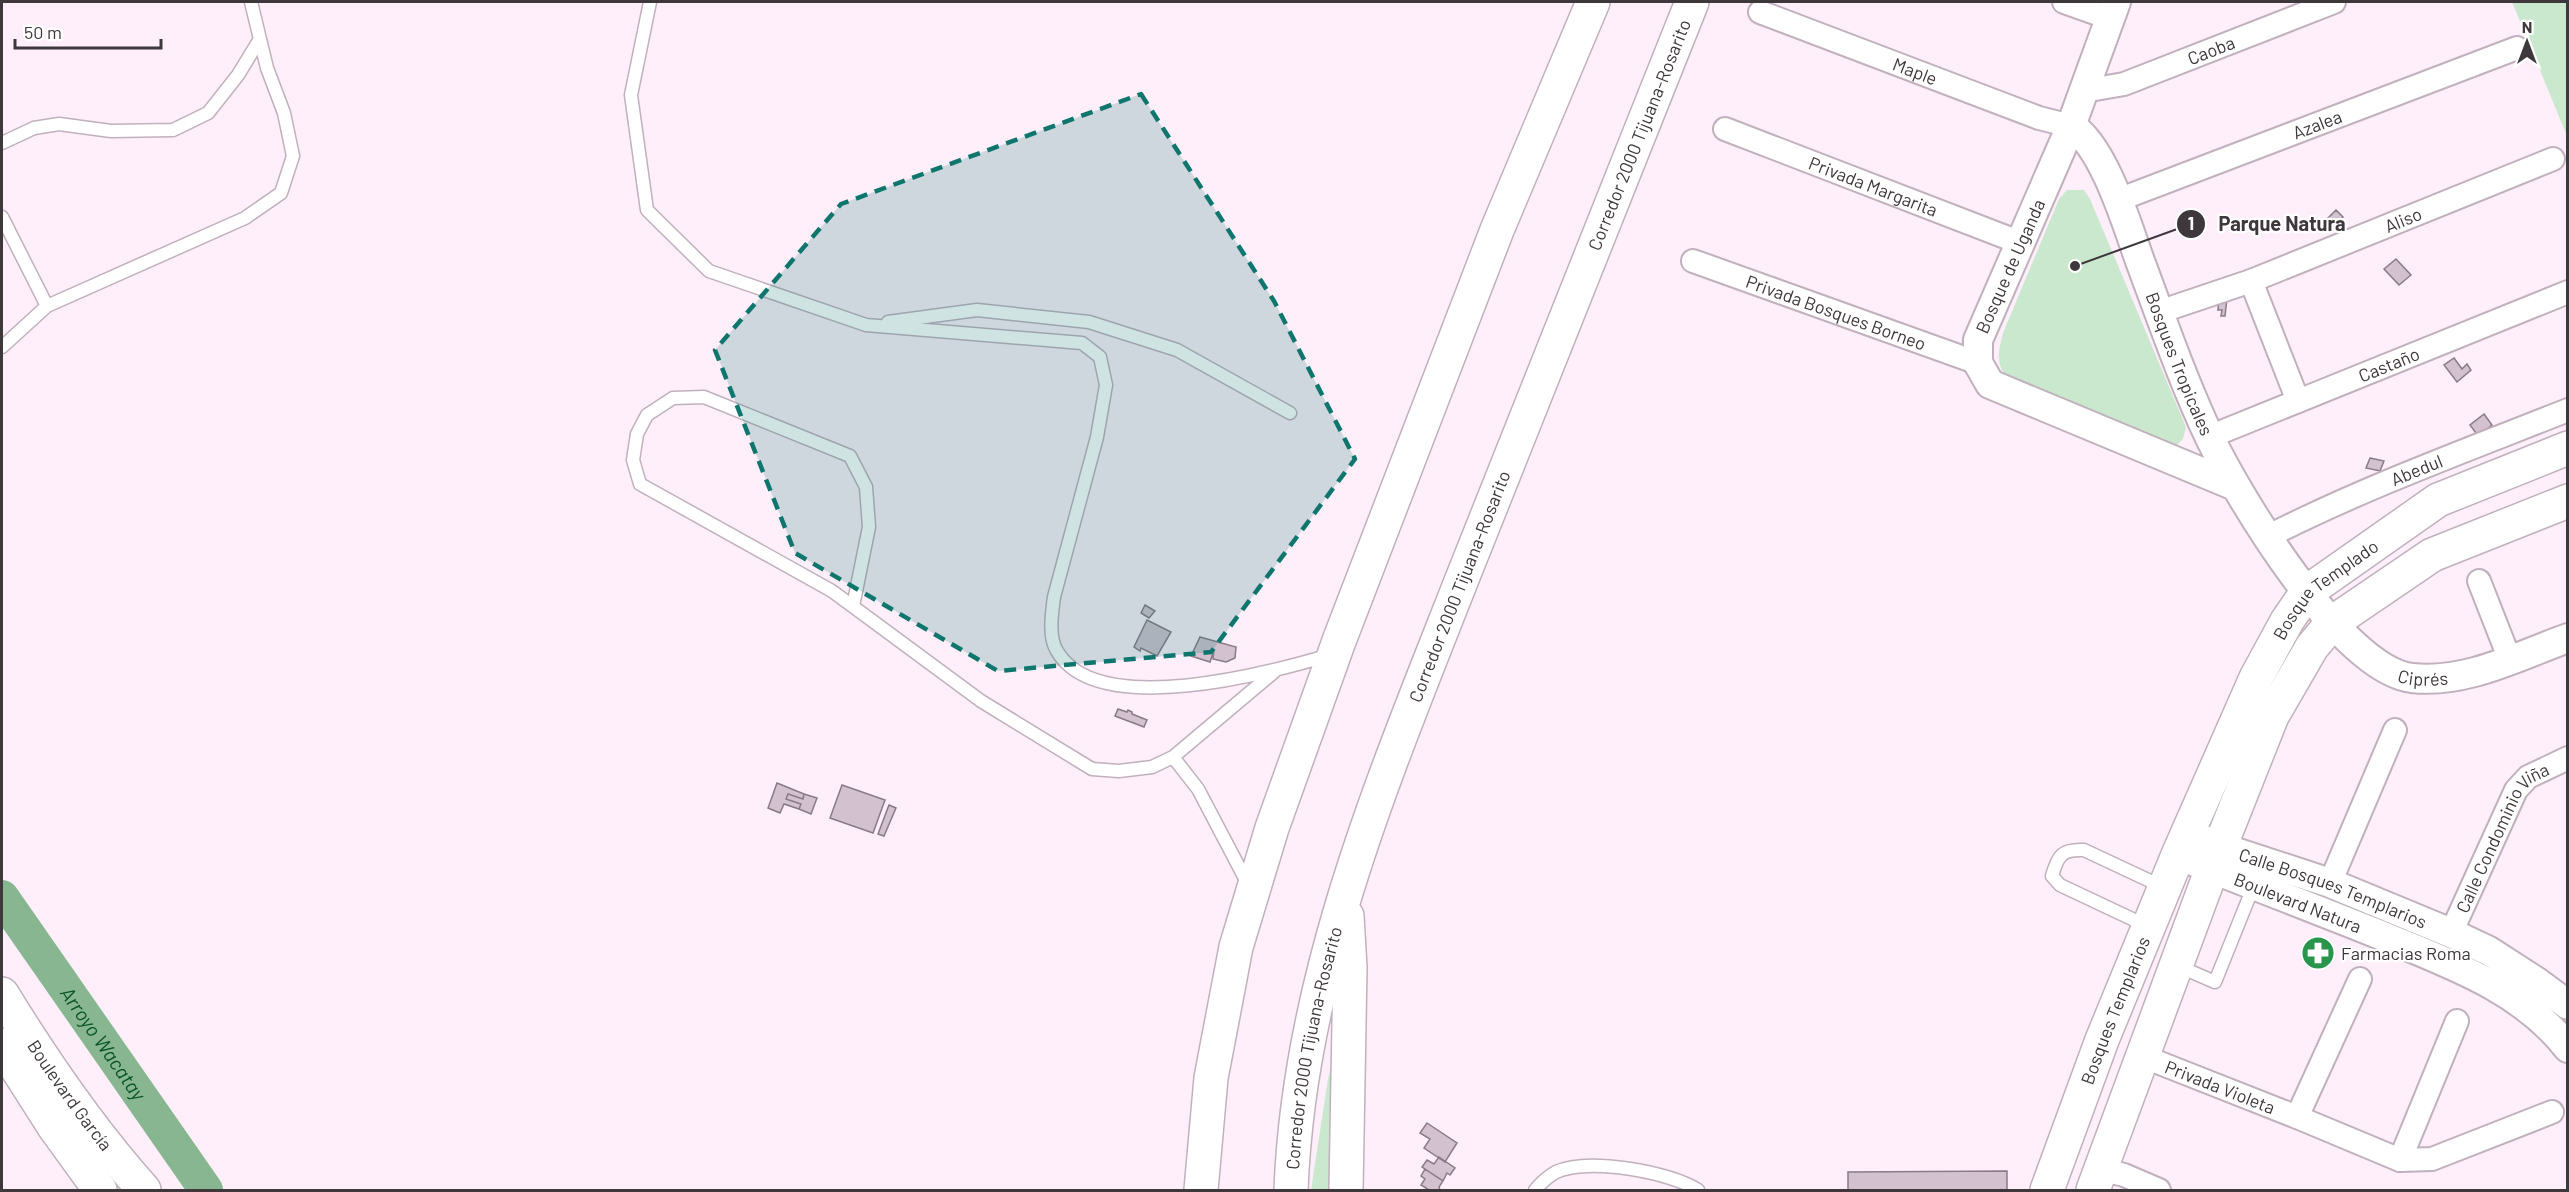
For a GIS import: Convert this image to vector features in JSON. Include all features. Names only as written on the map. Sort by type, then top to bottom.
[{"type":"main road","points":[[1199,1182],[1211,1078],[1236,947],[1272,828],[1334,653],[1497,230],[1593,2]]},
{"type":"main road","name":"Corredor 2000 Tijuana-Rosarito","points":[[1291,1191],[1298,1108],[1321,975],[1377,795],[1692,2]]},
{"type":"main road","name":"Bosque Templado","points":[[2182,844],[2256,678],[2287,621],[2307,592],[2439,500],[2568,448]]},
{"type":"main road","name":"Bosque Templado","points":[[2216,858],[2272,716],[2312,647],[2332,624],[2432,555],[2568,501]]},
{"type":"main road","name":"Bosques Templarios","points":[[2047,1191],[2102,1040],[2182,844]]},
{"type":"main road","points":[[2097,1180],[2216,858]]},
{"type":"main road","points":[[1346,890],[1350,968],[1346,1191]]},
{"type":"main road","name":"Boulevard García","points":[[2,994],[27,1036],[123,1167],[144,1191]]},
{"type":"main road","name":"Boulevard García","points":[[2,1044],[55,1128],[100,1191]]},
{"type":"street","points":[[2064,2],[2113,10]]},
{"type":"street","name":"Caoba","points":[[2084,91],[2124,84],[2334,2]]},
{"type":"street","name":"Bosque de Uganda","points":[[1978,363],[1977,340],[2071,126],[2113,10]]},
{"type":"street","name":"Maple","points":[[1760,12],[2039,118],[2071,126]]},
{"type":"street","name":"Azalea","points":[[2118,200],[2517,48]]},
{"type":"street","name":"Bosques Tropicales","points":[[2071,126],[2078,130],[2094,150],[2118,200],[2159,312],[2209,437],[2235,486],[2267,537],[2307,592]]},
{"type":"street","name":"Privada Margarita","points":[[1725,129],[2021,243]]},
{"type":"street","name":"Aliso","points":[[2159,312],[2252,281],[2553,159]]},
{"type":"street","name":"Privada Bosques Borneo","points":[[1693,261],[1978,363]]},
{"type":"street","points":[[2252,281],[2298,401]]},
{"type":"street","name":"Castaño","points":[[2209,437],[2568,292]]},
{"type":"street","points":[[1978,363],[1990,384],[2235,486]]},
{"type":"street","name":"Abedul","points":[[2267,537],[2448,458],[2568,410]]},
{"type":"street","points":[[2479,581],[2510,660]]},
{"type":"street","name":"Ciprés","points":[[2307,592],[2332,624],[2374,663],[2409,678],[2441,679],[2472,674],[2568,638]]},
{"type":"street","points":[[2330,883],[2395,730]]},
{"type":"street","name":"Calle Condominio Viña","points":[[2451,933],[2516,790],[2528,777],[2568,758]]},
{"type":"street","name":"Boulevard Natura","points":[[2182,844],[2216,858],[2255,884],[2482,963],[2554,1030],[2568,1048]]},
{"type":"street","name":"Calle Bosques Templarios","points":[[2216,858],[2330,883],[2451,933],[2482,963],[2537,982],[2568,1005]]},
{"type":"street","name":"Privada Violeta","points":[[2297,1116],[2360,979]]},
{"type":"street","points":[[2400,1160],[2457,1021]]},
{"type":"street","name":"Privada Violeta","points":[[2142,1056],[2297,1116],[2400,1160],[2432,1159],[2552,1112]]},
{"type":"street","points":[[2097,1180],[2124,1175],[2160,1191]]},
{"type":"lane","points":[[2,347],[47,306],[245,218],[282,193],[293,156],[284,113],[267,68],[251,2]]},
{"type":"lane","points":[[650,2],[631,95],[647,210],[709,271],[866,325],[1082,343],[1100,357],[1106,385],[1101,416],[1054,597],[1052,620],[1056,650],[1076,672],[1117,685],[1178,688],[1275,672],[1334,653]]},
{"type":"lane","points":[[2,143],[34,128],[59,124],[111,131],[173,130],[208,113],[238,75],[260,39]]},
{"type":"lane","points":[[2,217],[47,306]]},
{"type":"lane","points":[[866,325],[977,310],[1089,322],[1177,350],[1290,413]]},
{"type":"lane","points":[[854,606],[869,527],[866,487],[850,456],[704,397],[673,398],[647,415],[637,434],[633,460],[640,484],[832,591],[981,702],[1092,769],[1119,771],[1152,767],[1173,757],[1275,672]]},
{"type":"lane","points":[[1173,757],[1198,789],[1252,892]]},
{"type":"lane","points":[[2148,926],[2060,885],[2052,876],[2055,865],[2060,856],[2070,849],[2084,850],[2164,888]]},
{"type":"lane","points":[[2177,965],[2215,982],[2255,884]]},
{"type":"lane","points":[[1535,1191],[1556,1173],[1574,1167],[1607,1167],[1644,1170],[1687,1183],[1698,1191]]},
{"type":"highlighted area","points":[[1141,94],[1274,301],[1355,459],[1211,652],[998,671],[795,553],[715,350],[841,204]]},
{"type":"green space","points":[[2512,2],[2567,2],[2567,136]]},
{"type":"green space","points":[[2067,190],[2084,190],[2090,199],[2186,427],[2183,439],[2176,446],[2165,446],[2010,384],[2002,371],[1999,354],[2003,333],[2059,199]]},
{"type":"green space","points":[[1342,1015],[1340,1190],[1311,1190],[1328,1079]]},
{"type":"building","points":[[2336,210],[2343,217],[2333,228],[2326,220]]},
{"type":"building","points":[[2396,259],[2411,275],[2399,285],[2384,269]]},
{"type":"building","points":[[2219,296],[2227,298],[2225,316],[2221,316],[2222,310],[2218,310]]},
{"type":"building","points":[[2454,358],[2462,369],[2467,364],[2471,370],[2457,382],[2444,365]]},
{"type":"building","points":[[2484,414],[2492,425],[2478,436],[2470,425]]},
{"type":"building","points":[[2370,458],[2384,461],[2380,471],[2366,468]]},
{"type":"building","points":[[1145,605],[1155,611],[1149,618],[1141,613]]},
{"type":"building","points":[[1147,620],[1171,632],[1157,656],[1134,647]]},
{"type":"building","points":[[1200,637],[1236,647],[1235,658],[1226,662],[1213,659],[1214,650],[1210,662],[1191,656]]},
{"type":"building","points":[[1118,709],[1127,712],[1128,710],[1147,720],[1144,727],[1115,716]]},
{"type":"building","points":[[777,783],[804,794],[803,799],[788,794],[786,799],[801,804],[799,809],[784,804],[780,813],[768,808]]},
{"type":"building","points":[[842,785],[885,800],[873,833],[830,818]]},
{"type":"building","points":[[788,794],[803,799],[804,794],[817,798],[811,814],[799,809],[801,804],[786,799]]},
{"type":"building","points":[[889,805],[896,808],[884,836],[878,834]]},
{"type":"building","points":[[1427,1123],[1457,1143],[1445,1162],[1424,1148],[1430,1139],[1420,1133]]},
{"type":"building","points":[[1439,1157],[1455,1168],[1450,1175],[1447,1173],[1443,1181],[1422,1167],[1427,1160],[1434,1164]]},
{"type":"building","points":[[1425,1169],[1443,1181],[1439,1187],[1440,1190],[1429,1190],[1421,1185],[1425,1179],[1421,1176]]},
{"type":"building","points":[[2007,1171],[2007,1190],[1848,1190],[1848,1172]]},
{"type":"waterway","name":"Arroyo Wacatay","points":[[2,897],[206,1190]]},
{"type":"place","name":"Parque Natura","points":[[2075,266]]},
{"type":"place","name":"Farmacias Roma","points":[[2318,953]]}]
